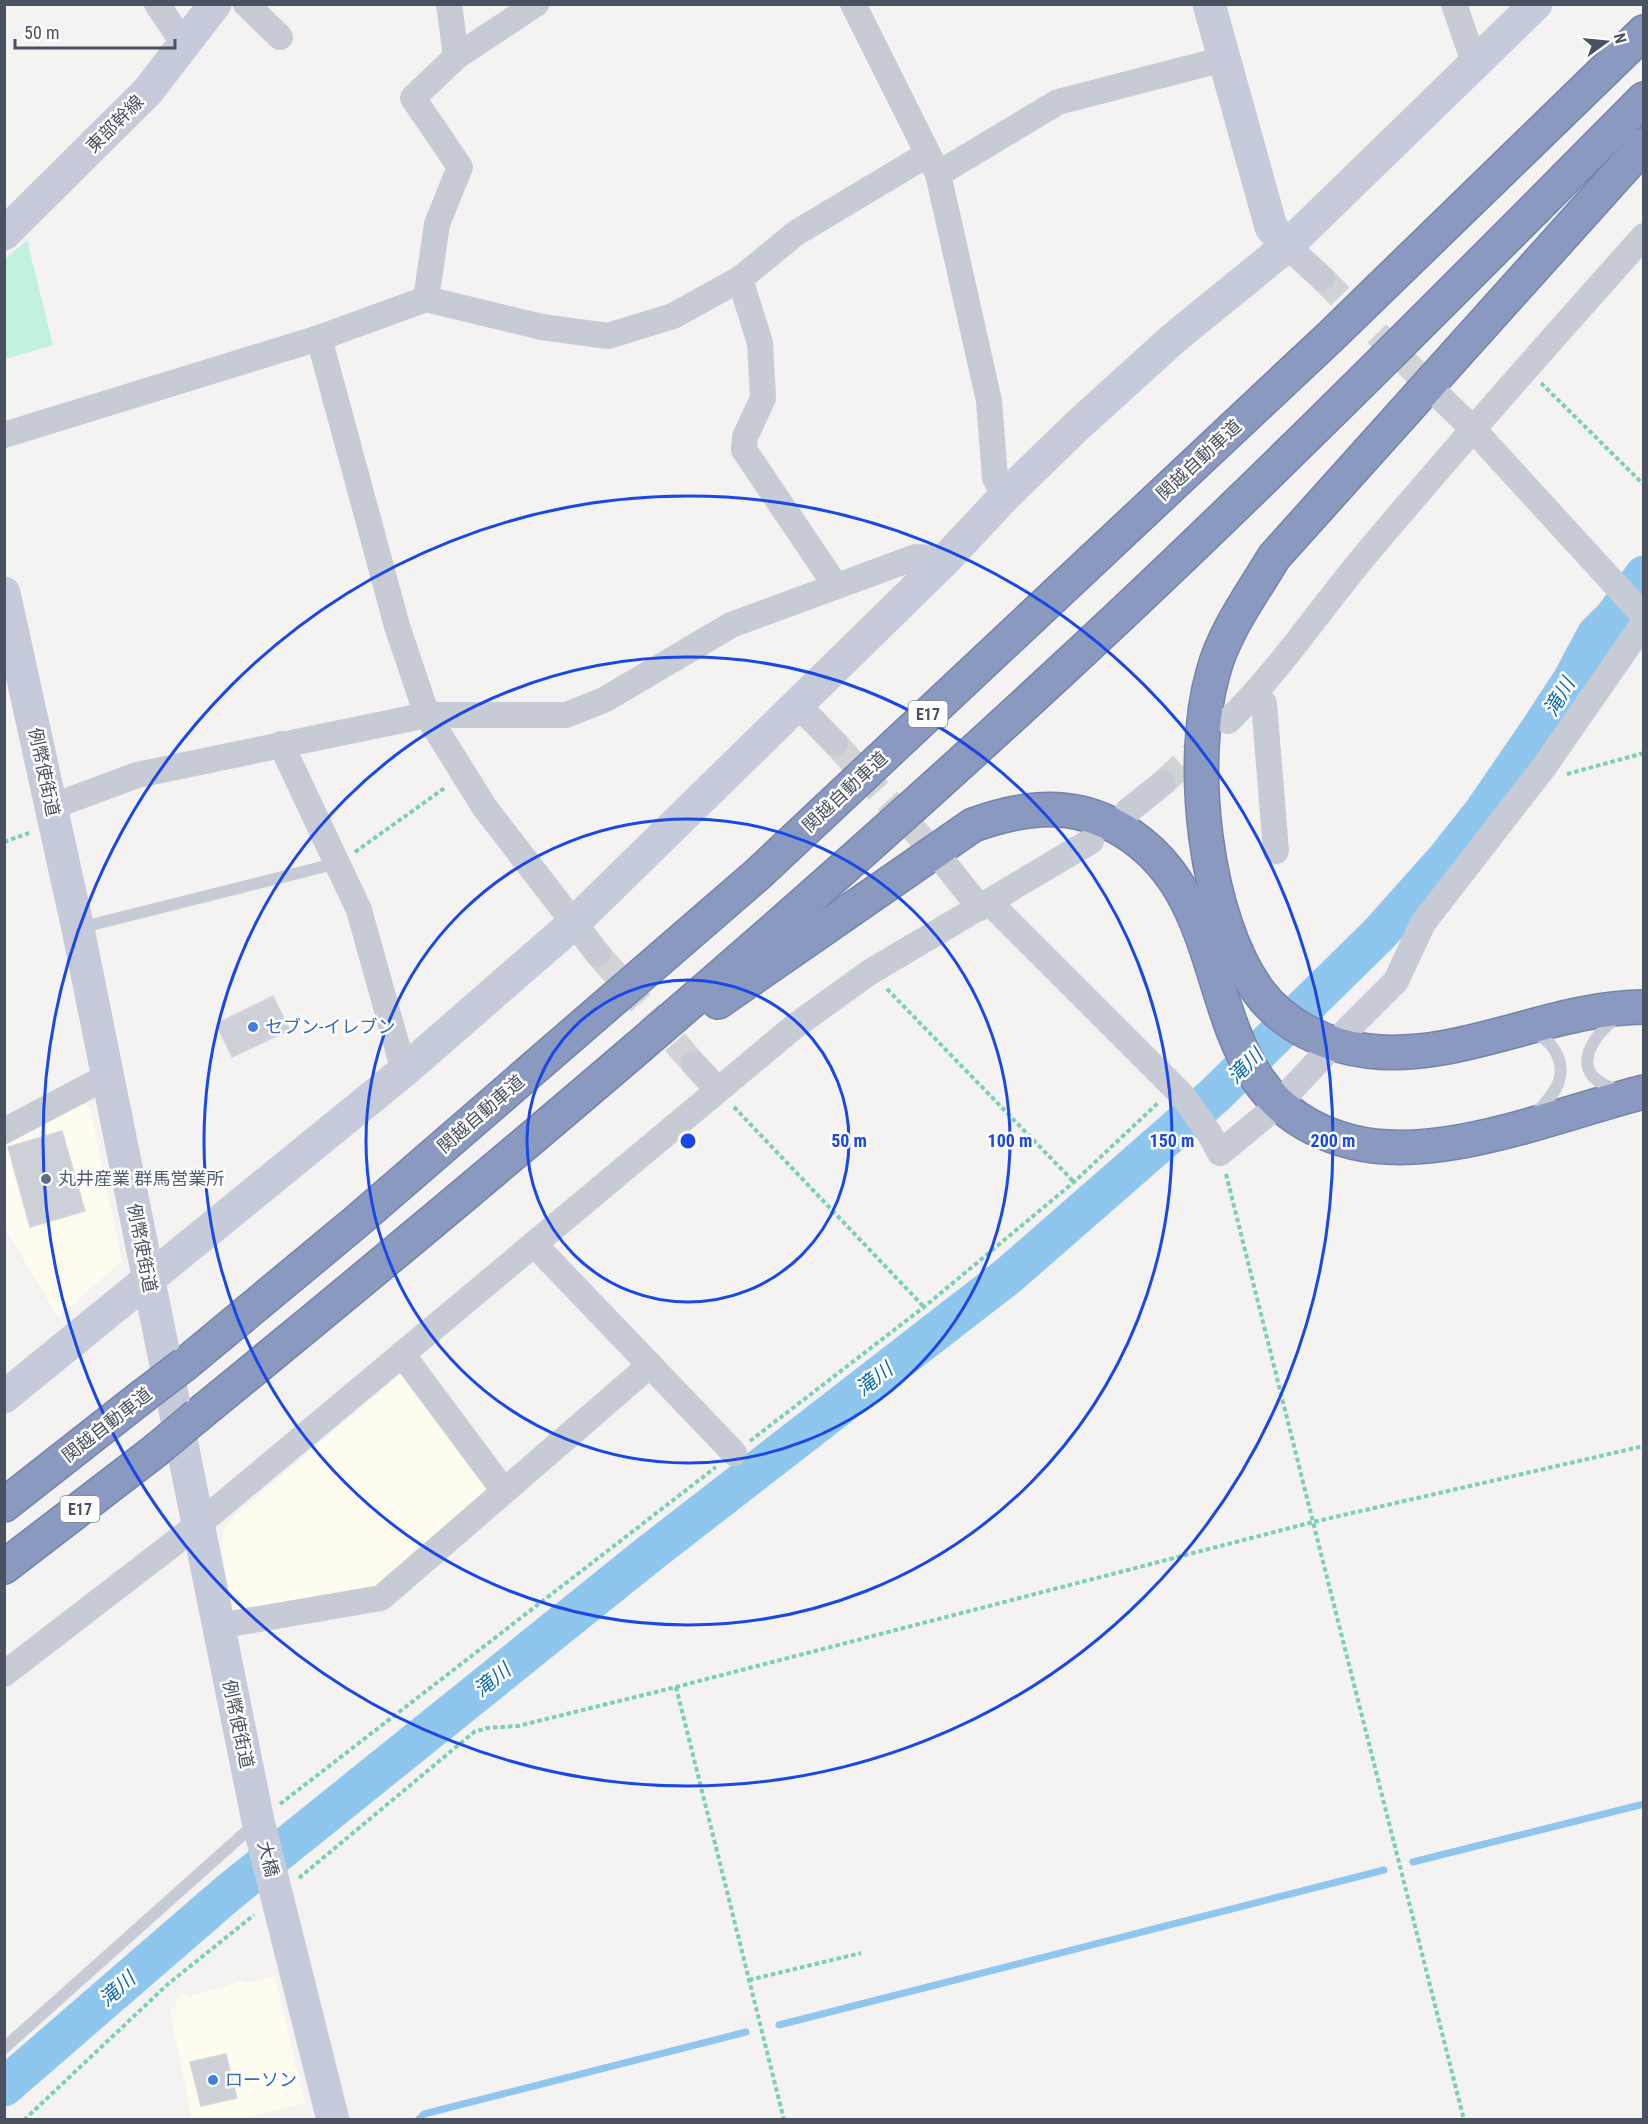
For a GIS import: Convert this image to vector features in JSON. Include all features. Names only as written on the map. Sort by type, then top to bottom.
[{"type":"highway","name":"関越自動車道","points":[[4,1505],[185,1364],[409,1176],[758,874],[1331,336],[1644,32]]},
{"type":"highway","name":"E17","points":[[4,1568],[155,1450],[600,1083],[1062,670],[1368,377],[1644,99]]},
{"type":"highway","points":[[1637,1007],[1576,1014],[1424,1050],[1395,1053],[1366,1051],[1333,1043],[1301,1029],[1260,993],[1238,956],[1222,912],[1211,863],[1200,764],[1203,716],[1213,671],[1232,628],[1274,557],[1644,145]]},
{"type":"highway","points":[[600,1083],[867,900],[949,839],[983,821],[1035,808],[1093,816],[1129,833],[1157,856],[1179,884],[1195,914],[1228,1022],[1252,1071],[1278,1102],[1321,1133],[1353,1143],[1387,1148],[1419,1148],[1527,1124],[1644,1092]]},
{"type":"street","points":[[157,4],[184,44]]},
{"type":"street","name":"東部幹線","points":[[4,234],[148,91],[215,4]]},
{"type":"street","points":[[246,4],[280,37]]},
{"type":"street","points":[[450,4],[456,57]]},
{"type":"street","points":[[426,299],[437,224],[460,167],[412,98],[456,57],[536,4]]},
{"type":"street","points":[[853,4],[933,164],[989,401],[995,478],[1005,496]]},
{"type":"street","points":[[1209,4],[1271,226],[1287,246],[1322,278]]},
{"type":"street","points":[[1454,4],[1475,65]]},
{"type":"street","points":[[4,1397],[147,1278],[404,1071],[574,923],[796,703],[946,559],[1005,496],[1174,338],[1287,246],[1536,4]]},
{"type":"street","points":[[4,435],[319,338],[426,299],[542,327],[608,336],[673,316],[740,279],[796,233],[1058,102],[1224,59]]},
{"type":"street","points":[[1228,721],[1255,694],[1355,568],[1472,428],[1644,236]]},
{"type":"street","points":[[740,279],[760,343],[763,398],[745,437],[744,450],[836,586]]},
{"type":"street","points":[[319,338],[397,626],[427,715],[485,808],[598,954]]},
{"type":"street","points":[[945,864],[1182,1095],[1215,1143],[1278,1102],[1333,1043],[1396,981],[1423,923],[1544,767],[1643,617],[1472,428],[1439,396]]},
{"type":"street","points":[[51,807],[136,775],[427,715],[566,715],[604,700],[731,625],[916,557],[946,559]]},
{"type":"street","name":"例幣使街道","points":[[4,593],[78,929],[260,1827]]},
{"type":"street","points":[[1255,694],[1264,703],[1276,851]]},
{"type":"street","points":[[796,703],[835,743]]},
{"type":"street","points":[[281,744],[359,910],[404,1071]]},
{"type":"street","points":[[1128,811],[1163,783]]},
{"type":"street","points":[[4,1674],[199,1524],[795,1026],[870,972],[1091,841]]},
{"type":"street","points":[[694,1064],[717,1089]]},
{"type":"street","points":[[4,1131],[108,1076]]},
{"type":"street","points":[[534,1244],[734,1453]]},
{"type":"street","points":[[402,1354],[504,1491]]},
{"type":"street","points":[[218,1626],[381,1598],[650,1365]]},
{"type":"street","name":"大橋","points":[[260,1827],[276,1891]]},
{"type":"street","points":[[276,1891],[333,2120]]},
{"type":"lane","points":[[78,929],[338,863]]},
{"type":"lane","points":[[1637,1007],[1595,1036],[1589,1048],[1587,1061],[1592,1075],[1602,1086],[1629,1093],[1644,1092]]},
{"type":"lane","points":[[1515,1030],[1539,1035],[1550,1043],[1556,1052],[1560,1068],[1559,1082],[1527,1124]]},
{"type":"lane","points":[[4,2048],[260,1827]]},
{"type":"path","points":[[1526,368],[1643,483]]},
{"type":"path","points":[[1544,767],[1563,775],[1644,753]]},
{"type":"path","points":[[338,863],[464,774]]},
{"type":"path","points":[[870,972],[1074,1182]]},
{"type":"path","points":[[717,1089],[924,1307]]},
{"type":"path","points":[[1215,1143],[1464,2120]]},
{"type":"path","points":[[24,2120],[168,1984],[276,1891],[474,1732],[487,1728],[518,1726],[676,1687],[1313,1522],[1644,1446]]},
{"type":"path","points":[[676,1687],[784,2120]]},
{"type":"path","points":[[749,1980],[861,1953]]},
{"type":"shaded area","points":[[85,1104],[90,1107],[122,1261],[58,1317],[5,1228],[5,1138]]},
{"type":"shaded area","points":[[404,1371],[491,1495],[378,1592],[235,1618],[222,1552],[224,1529],[233,1517]]},
{"type":"shaded area","points":[[275,1976],[305,2103],[242,2119],[192,2119],[170,2011],[176,2007],[176,2000],[183,1993],[189,1997],[244,1980],[246,1983]]},
{"type":"green space","points":[[27,240],[53,345],[5,359],[5,259]]},
{"type":"building","name":"セブン-イレブン","points":[[273,996],[290,1030],[232,1057],[216,1024]]},
{"type":"building","name":"丸井産業 群馬営業所","points":[[62,1131],[85,1211],[30,1227],[8,1147]]},
{"type":"building","points":[[226,2054],[237,2098],[201,2106],[190,2062]]},
{"type":"waterway","name":"滝川","points":[[4,2087],[228,1893],[649,1554],[1009,1275],[1215,1095],[1379,934],[1445,860],[1483,812],[1542,726],[1572,680],[1596,635],[1614,617],[1644,575]]},
{"type":"waterway","points":[[1413,1862],[1644,1804]]},
{"type":"waterway","points":[[779,2025],[1384,1870]]},
{"type":"waterway","points":[[418,2120],[424,2114],[746,2032]]},
{"type":"tunnel","points":[[1322,278],[1439,396]]},
{"type":"tunnel","points":[[1163,783],[1211,738]]},
{"type":"tunnel","points":[[835,743],[945,864]]},
{"type":"tunnel","points":[[598,954],[694,1064]]},
{"type":"place","name":"セブン-イレブン","points":[[253,1027]]},
{"type":"place","name":"丸井産業 群馬営業所","points":[[46,1179]]},
{"type":"place","name":"ローソン","points":[[213,2080]]}]
